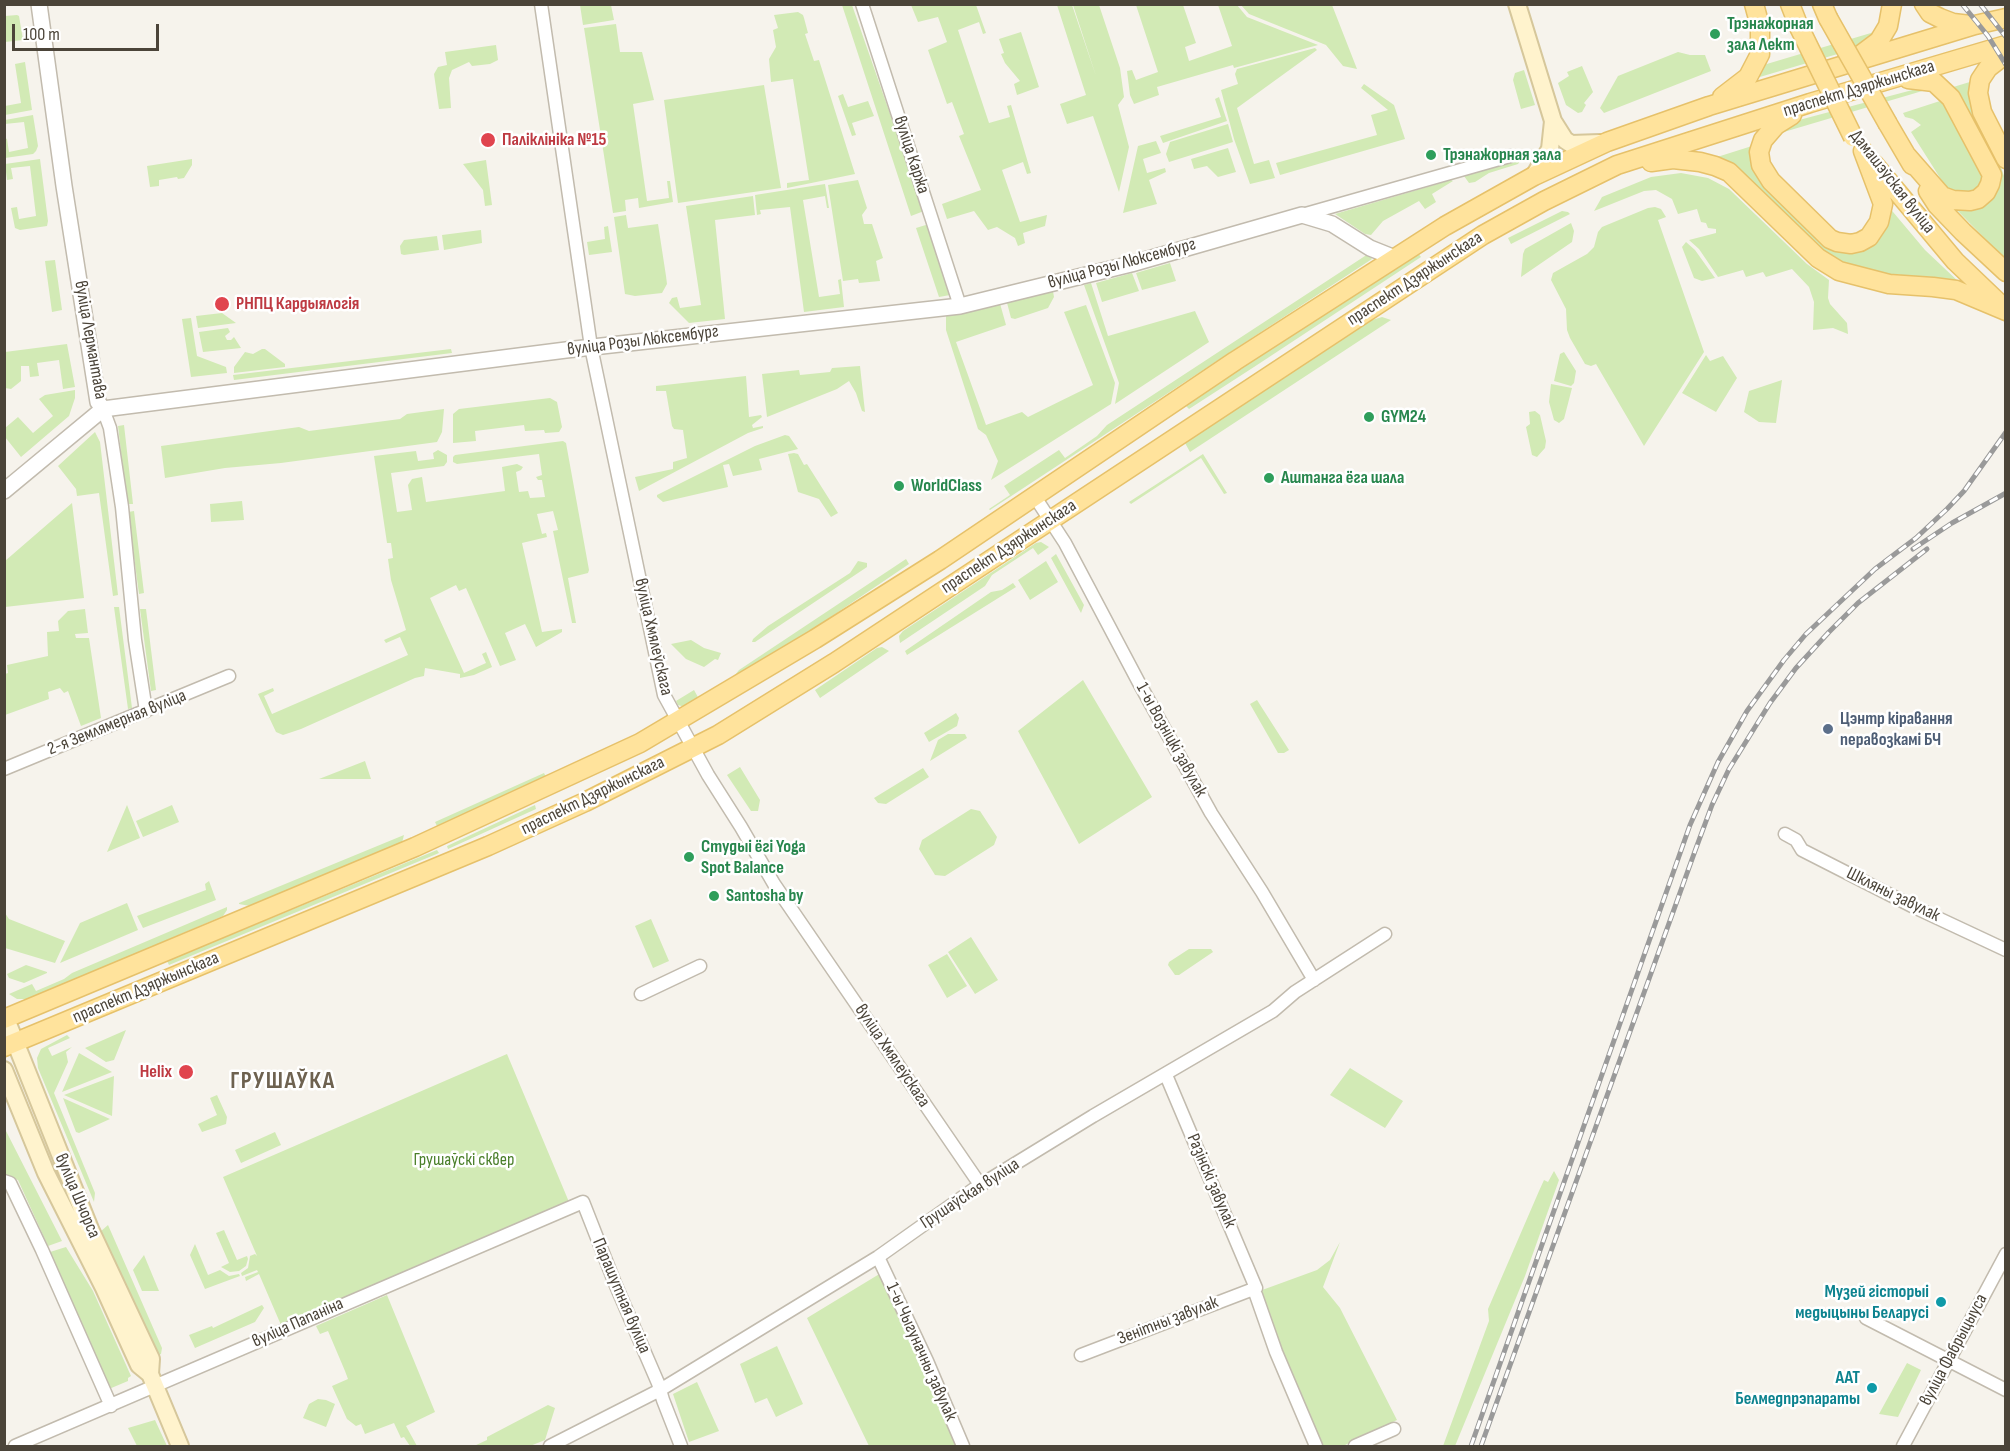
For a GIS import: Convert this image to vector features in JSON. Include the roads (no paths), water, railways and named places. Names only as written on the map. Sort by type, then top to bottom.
[{"type":"main road","points":[[1516,4],[1525,26],[1553,121],[1565,140],[1571,144],[1607,142]]},
{"type":"main road","points":[[1709,106],[1748,77],[1760,54],[1761,36],[1754,4]]},
{"type":"main road","name":"Дамашэўская вуліца","points":[[1790,4],[1799,27],[1858,144],[1955,261],[2006,310]]},
{"type":"main road","points":[[1843,66],[1879,41],[1888,26],[1892,4]]},
{"type":"main road","points":[[1924,4],[1930,13],[1940,18],[1953,23],[1975,25]]},
{"type":"main road","name":"Дамашэўская вуліца","points":[[1825,11],[1906,156],[1938,205],[1993,262],[2006,272]]},
{"type":"main road","name":"праспект Дзяржынскага","points":[[5,1018],[438,837],[584,770],[679,721],[911,578],[1235,361],[1445,226],[1534,176],[1607,142],[1709,106],[1975,25],[2006,18]]},
{"type":"main road","name":"праспект Дзяржынскага","points":[[10,1044],[488,846],[585,802],[718,735],[804,682],[1483,235],[1544,201],[1617,165],[1810,103],[2006,45]]},
{"type":"main road","points":[[2006,54],[1988,68],[1980,80],[1978,93],[1982,112],[2006,159]]},
{"type":"main road","points":[[1888,81],[1916,78],[1934,82],[1940,86],[1960,113],[1992,175],[1990,184],[1986,192],[1978,199],[1953,200],[1942,196],[1906,156]]},
{"type":"main road","points":[[1810,103],[1776,125],[1768,133],[1763,140],[1760,152],[1761,165],[1771,181],[1827,236],[1837,242],[1851,244],[1869,237],[1879,222],[1883,204],[1858,144]]},
{"type":"main road","points":[[1534,176],[1552,144],[1553,121]]},
{"type":"main road","points":[[1617,165],[1673,159],[1715,166],[1737,178],[1818,258],[1833,268],[1889,284],[1956,290],[2006,310]]},
{"type":"main road","name":"вуліца Шчорса","points":[[5,1018],[10,1044],[90,1229],[151,1359],[152,1380]]},
{"type":"main road","name":"вуліца Шчорса","points":[[4,1070],[46,1173],[140,1365],[152,1380],[180,1446]]},
{"type":"street","name":"вуліца Лермантава","points":[[39,4],[98,402],[110,428],[122,507],[135,640],[146,711]]},
{"type":"street","name":"вуліца Хмялеўскага","points":[[541,4],[591,347],[664,695],[692,747],[774,884],[981,1186]]},
{"type":"street","name":"вуліца Каржа","points":[[862,4],[960,306]]},
{"type":"street","name":"вуліца Розы Люксембург","points":[[103,410],[591,347],[960,306],[1131,264],[1510,156]]},
{"type":"street","points":[[1332,224],[1330,212],[1334,206]]},
{"type":"street","points":[[1302,215],[1332,224],[1370,248],[1395,258]]},
{"type":"street","points":[[4,491],[103,410]]},
{"type":"street","name":"1-ы Возніцкі завулак","points":[[1035,497],[1050,519],[1211,813],[1262,892],[1314,980]]},
{"type":"street","name":"2-я Землямерная вуліца","points":[[4,769],[229,675]]},
{"type":"street","name":"Шкляны завулак","points":[[1785,834],[1796,840],[1802,850],[1912,906],[2006,950]]},
{"type":"street","name":"Грушаўская вуліца","points":[[550,1446],[660,1390],[878,1257],[981,1186],[1093,1116],[1273,1011],[1295,992],[1385,934]]},
{"type":"street","points":[[641,994],[700,966]]},
{"type":"street","name":"Разінскі завулак","points":[[1166,1075],[1256,1292],[1276,1352],[1316,1446]]},
{"type":"street","points":[[4,1181],[10,1183],[42,1250],[111,1406]]},
{"type":"street","name":"вуліца Папаніна","points":[[15,1446],[111,1406],[152,1380],[583,1202]]},
{"type":"street","name":"Парашутная вуліца","points":[[583,1202],[681,1446]]},
{"type":"street","name":"вуліца Фабрыцыуса","points":[[1903,1446],[2006,1254]]},
{"type":"street","name":"1-ы Чыгуначны завулак","points":[[878,1257],[927,1361],[963,1446]]},
{"type":"street","name":"Зенітны завулак","points":[[1081,1355],[1256,1292]]},
{"type":"street","points":[[1866,1318],[2006,1390]]},
{"type":"street","points":[[1355,1446],[1394,1429]]},
{"type":"railway","points":[[1962,4],[1988,36],[2006,65]]},
{"type":"railway","points":[[1980,4],[2006,37]]},
{"type":"railway","points":[[1471,1446],[1690,825],[1718,762],[1747,711],[1806,634],[1875,569],[1916,538],[1947,509],[1964,491],[2006,432]]},
{"type":"railway","points":[[1913,549],[1952,523],[2006,493]]},
{"type":"railway","points":[[1481,1446],[1695,851],[1712,805],[1729,769],[1770,703],[1796,668],[1858,603],[1927,549]]},
{"type":"place","name":"Трэнажорная зала Лект","points":[[1715,34]]},
{"type":"place","name":"Паліклініка №15","points":[[488,140]]},
{"type":"place","name":"Трэнажорная зала","points":[[1431,155]]},
{"type":"place","name":"РНПЦ Кардыялогія","points":[[222,304]]},
{"type":"place","name":"GYM24","points":[[1369,417]]},
{"type":"place","name":"Аштанга ёга шала","points":[[1269,478]]},
{"type":"place","name":"WorldClass","points":[[899,486]]},
{"type":"place","name":"Цэнтр кіравання перавозкамі БЧ","points":[[1828,729]]},
{"type":"place","name":"Студыі ёгі Yoga Spot Balance","points":[[689,857]]},
{"type":"place","name":"Santosha by","points":[[714,896]]},
{"type":"place","name":"Helix","points":[[186,1072]]},
{"type":"place","name":"Музей гісторыі медыцыны Беларусі","points":[[1941,1302]]},
{"type":"place","name":"ААТ Белмедпрэпараты","points":[[1872,1388]]},
{"type":"district","name":"ГРУШАЎКА","points":[[283,1082]]},
{"type":"park label","name":"Грушаўскі сквер","points":[[464,1160]]}]
